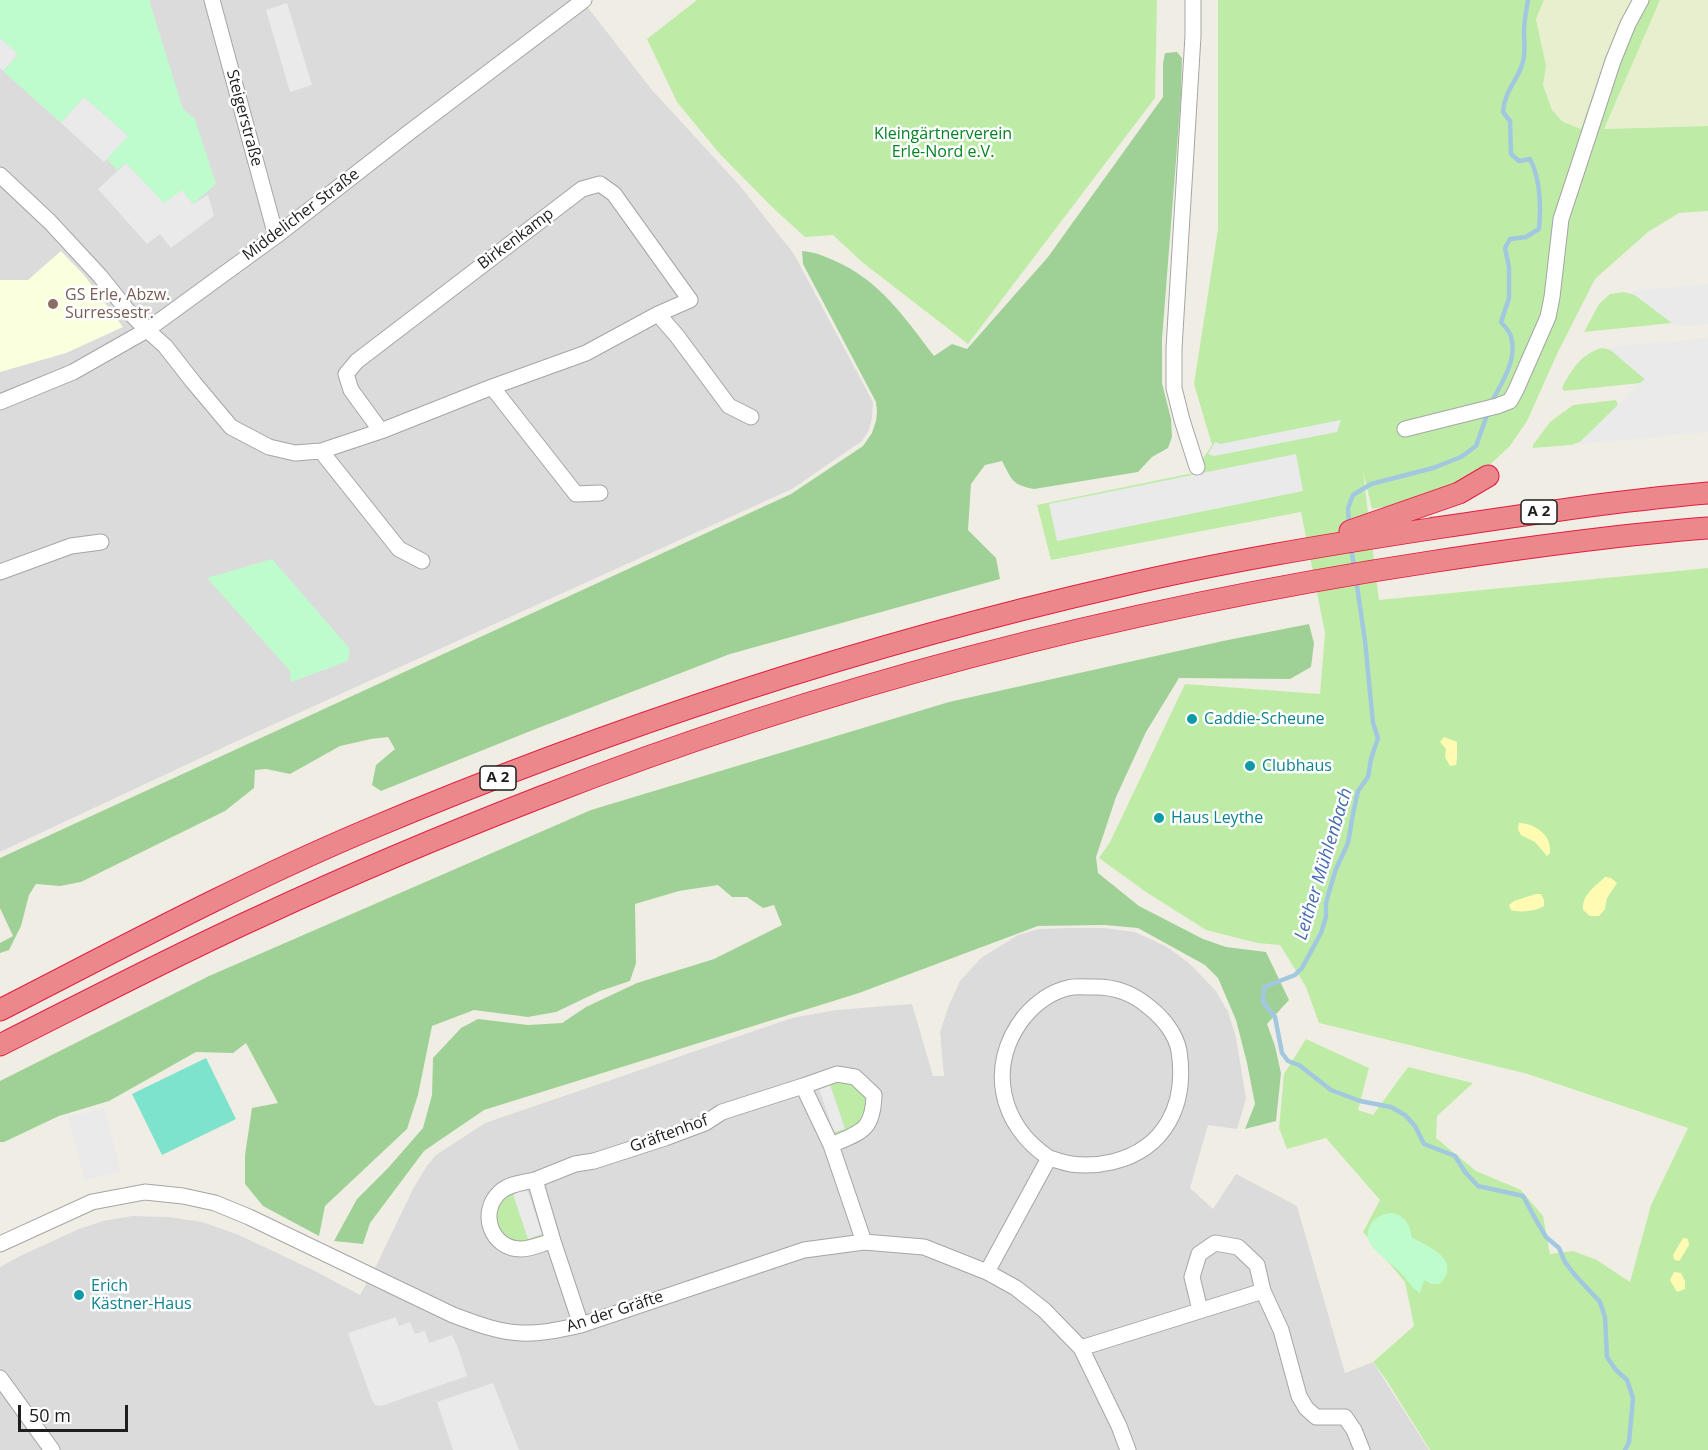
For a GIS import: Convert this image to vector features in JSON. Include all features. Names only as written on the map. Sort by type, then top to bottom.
[{"type":"highway","points":[[1370,532],[1459,493],[1488,476]]},
{"type":"highway","name":"A 2","points":[[0,1010],[205,905],[364,832],[531,765],[660,718],[786,676],[1020,610],[1370,532],[1708,493]]},
{"type":"highway","name":"A 2","points":[[0,1046],[214,938],[376,864],[542,797],[675,747],[783,710],[932,667],[1132,618],[1298,584],[1541,546],[1708,528]]},
{"type":"highway","points":[[1686,530],[1708,536]]},
{"type":"street","name":"Steigerstraße","points":[[212,0],[276,236]]},
{"type":"street","name":"Middelicher Straße","points":[[0,402],[74,372],[147,330],[276,236],[584,0]]},
{"type":"street","points":[[1193,0],[1190,96],[1174,348],[1174,388],[1197,467]]},
{"type":"street","points":[[1405,429],[1497,406],[1510,400],[1516,390],[1548,317],[1561,219],[1613,61],[1628,24],[1641,0]]},
{"type":"street","name":"Birkenkamp","points":[[0,175],[50,222],[147,330],[165,346],[231,427],[269,447],[295,453],[321,451],[381,431],[586,352],[690,300],[614,194],[600,184],[582,189],[357,361],[346,374],[351,390],[381,431]]},
{"type":"street","points":[[658,314],[729,406],[751,417]]},
{"type":"street","points":[[492,387],[576,494],[600,493]]},
{"type":"street","points":[[321,451],[399,549],[422,561]]},
{"type":"street","points":[[0,572],[71,546],[101,542]]},
{"type":"street","points":[[1098,986],[1123,990],[1141,1000],[1154,1011],[1170,1029],[1178,1048],[1181,1071],[1180,1093],[1174,1112],[1155,1140],[1142,1151],[1127,1158],[1089,1166],[1049,1158],[1037,1150],[1019,1131],[1008,1110],[1002,1078],[1007,1046],[1018,1026],[1033,1007],[1049,995],[1069,987],[1098,986]]},
{"type":"street","name":"Gräftenhof","points":[[553,1240],[522,1250],[506,1246],[495,1238],[489,1222],[490,1205],[501,1191],[521,1182],[535,1180],[575,1164],[594,1161],[665,1138],[705,1123],[722,1112],[837,1074],[855,1077],[874,1095],[873,1110],[868,1124],[858,1134],[831,1145]]},
{"type":"street","points":[[803,1086],[831,1145],[864,1242]]},
{"type":"street","points":[[987,1272],[1049,1158]]},
{"type":"street","points":[[535,1180],[581,1325]]},
{"type":"street","name":"An der Gräfte","points":[[0,1244],[92,1202],[145,1192],[183,1196],[215,1203],[249,1217],[453,1315],[478,1325],[523,1333],[560,1330],[581,1325],[804,1250],[864,1242],[924,1247],[987,1272],[1016,1288],[1044,1310],[1081,1348],[1119,1426],[1128,1450]]},
{"type":"street","points":[[1200,1310],[1192,1277],[1199,1254],[1215,1243],[1238,1247],[1257,1265],[1263,1291],[1281,1330],[1299,1396],[1306,1408],[1316,1417],[1345,1417],[1354,1430],[1362,1450]]},
{"type":"street","points":[[1081,1348],[1263,1291]]},
{"type":"street","points":[[0,1378],[52,1450]]},
{"type":"shaded area","points":[[0,0],[582,0],[652,90],[740,186],[794,254],[873,402],[869,430],[862,441],[792,489],[237,741],[0,852]]},
{"type":"shaded area","points":[[1544,0],[1635,0],[1606,56],[1581,130],[1563,122],[1552,110],[1543,85],[1546,66],[1536,19]]},
{"type":"shaded area","points":[[1660,0],[1708,0],[1708,126],[1603,129]]},
{"type":"shaded area","points":[[287,3],[312,85],[290,92],[266,10]]},
{"type":"shaded area","points":[[0,38],[18,54],[3,71],[0,68]]},
{"type":"shaded area","points":[[84,97],[128,136],[104,162],[61,123]]},
{"type":"shaded area","points":[[126,163],[164,203],[182,190],[193,204],[208,195],[214,216],[171,248],[160,234],[147,244],[98,189]]},
{"type":"shaded area","name":"GS Erle, Abzw. Surressestr.","points":[[61,251],[84,275],[123,327],[66,353],[0,372],[0,280],[28,280]]},
{"type":"shaded area","points":[[1708,284],[1708,324],[1676,326],[1630,291]]},
{"type":"shaded area","points":[[1708,338],[1708,432],[1578,445],[1645,379],[1607,347]]},
{"type":"shaded area","points":[[1341,420],[1337,432],[1214,456],[1208,454],[1215,442],[1220,444]]},
{"type":"shaded area","points":[[1296,454],[1303,491],[1057,541],[1049,504]]},
{"type":"shaded area","points":[[1104,928],[1135,932],[1167,947],[1189,963],[1216,991],[1228,1012],[1236,1037],[1246,1099],[1237,1129],[1208,1125],[1190,1188],[1213,1209],[1236,1174],[1297,1206],[1345,1373],[1373,1362],[1429,1450],[0,1450],[0,1267],[22,1255],[79,1229],[103,1221],[132,1216],[169,1217],[202,1222],[239,1235],[360,1295],[426,1167],[436,1155],[485,1123],[792,1018],[836,1010],[912,1004],[933,1076],[944,1076],[940,1032],[960,981],[981,958],[1018,935],[1039,929]]},
{"type":"shaded area","points":[[206,1058],[236,1119],[162,1155],[132,1094]]},
{"type":"shaded area","points":[[830,1085],[845,1129],[834,1132],[819,1089]]},
{"type":"shaded area","points":[[104,1107],[121,1171],[85,1181],[68,1117]]},
{"type":"shaded area","points":[[527,1189],[542,1234],[528,1239],[513,1194]]},
{"type":"shaded area","points":[[396,1317],[399,1326],[410,1322],[415,1334],[425,1331],[429,1343],[452,1335],[467,1376],[381,1406],[375,1405],[348,1333]]},
{"type":"shaded area","points":[[493,1383],[519,1450],[453,1450],[437,1402]]},
{"type":"green space","points":[[0,0],[149,0],[183,109],[195,119],[216,184],[193,204],[164,204],[126,163],[117,170],[107,159],[127,135],[84,97],[61,123],[3,71],[18,54],[0,38]]},
{"type":"green space","name":"Kleingärtnerverein Erle-Nord e.V.","points":[[697,0],[1157,0],[1155,98],[968,344],[862,262],[833,235],[805,237],[719,153],[677,102],[647,39]]},
{"type":"green space","points":[[1218,0],[1544,0],[1536,19],[1546,66],[1543,85],[1552,110],[1563,122],[1581,129],[1606,56],[1635,0],[1660,0],[1604,129],[1708,126],[1708,211],[1679,213],[1648,232],[1595,279],[1558,352],[1527,421],[1510,446],[1478,475],[1409,503],[1372,509],[1363,472],[1379,600],[1708,568],[1708,1450],[1430,1450],[1373,1362],[1414,1326],[1405,1282],[1363,1232],[1380,1200],[1326,1138],[1287,1149],[1279,1128],[1284,1074],[1306,1039],[1369,1068],[1358,1110],[1373,1115],[1408,1067],[1473,1083],[1437,1116],[1436,1138],[1476,1171],[1521,1190],[1543,1216],[1550,1254],[1573,1251],[1597,1260],[1630,1282],[1651,1205],[1688,1128],[1528,1074],[1319,1023],[1306,987],[1280,945],[1257,943],[1206,930],[1146,892],[1099,858],[1110,842],[1185,684],[1320,694],[1325,633],[1301,512],[1051,560],[1037,505],[1193,473],[1212,445],[1194,384],[1218,229]]},
{"type":"green space","points":[[1177,52],[1182,58],[1181,97],[1162,339],[1162,383],[1171,419],[1172,437],[1168,448],[1152,457],[1138,472],[1034,489],[1021,486],[1014,481],[1002,461],[985,465],[971,484],[968,530],[996,558],[1000,579],[730,654],[381,791],[372,785],[376,765],[395,749],[388,737],[340,746],[290,774],[266,769],[255,770],[254,788],[225,811],[81,882],[60,886],[36,884],[29,895],[21,926],[9,950],[0,953],[0,943],[13,936],[0,908],[0,858],[791,494],[863,446],[872,433],[876,421],[876,402],[803,264],[802,251],[829,258],[850,268],[878,289],[934,356],[952,344],[967,349],[1048,257],[1163,97],[1165,53]]},
{"type":"green space","points":[[1624,292],[1635,295],[1672,323],[1584,332],[1599,304],[1610,294]]},
{"type":"green space","points":[[1602,348],[1611,350],[1645,379],[1641,383],[1564,391],[1562,388],[1577,364],[1588,354]]},
{"type":"green space","points":[[1616,400],[1618,405],[1580,442],[1571,445],[1533,448],[1550,422],[1573,405]]},
{"type":"green space","points":[[272,559],[350,649],[348,661],[291,682],[290,671],[207,578]]},
{"type":"green space","points":[[1309,624],[1314,643],[1311,667],[1290,679],[1179,678],[1146,732],[1116,797],[1096,857],[1098,873],[1139,906],[1203,939],[1226,947],[1266,952],[1289,1000],[1267,1024],[1281,1073],[1276,1121],[1245,1129],[1255,1104],[1247,1063],[1236,1020],[1218,978],[1205,965],[1138,928],[1104,925],[1038,926],[859,993],[484,1110],[424,1151],[370,1223],[363,1244],[334,1241],[357,1199],[423,1128],[432,1095],[433,1058],[461,1028],[478,1019],[528,1025],[562,1023],[586,1007],[637,983],[714,959],[782,925],[774,905],[763,908],[747,897],[732,897],[718,885],[679,891],[635,904],[636,963],[630,981],[600,991],[556,1012],[528,1017],[474,1010],[432,1026],[418,1095],[407,1129],[325,1206],[319,1236],[263,1206],[245,1184],[245,1155],[252,1108],[278,1103],[246,1043],[233,1053],[196,1052],[109,1101],[59,1116],[0,1142],[0,1081],[209,976],[591,810],[949,702]]},
{"type":"green space","points":[[837,1080],[856,1086],[863,1094],[865,1106],[863,1118],[855,1128],[835,1135],[834,1132],[845,1128],[830,1085],[819,1089],[818,1085]]},
{"type":"green space","points":[[526,1187],[527,1189],[513,1195],[528,1238],[542,1234],[543,1236],[525,1242],[515,1242],[501,1234],[495,1221],[495,1213],[502,1199]]},
{"type":"green space","points":[[1392,1213],[1401,1216],[1406,1222],[1412,1238],[1435,1250],[1446,1262],[1448,1268],[1446,1276],[1440,1284],[1432,1284],[1424,1280],[1420,1293],[1371,1245],[1368,1231],[1371,1224],[1380,1216]]},
{"type":"sand","points":[[1444,737],[1457,742],[1456,765],[1450,766],[1445,757],[1446,749],[1440,742]]},
{"type":"sand","points":[[1519,823],[1537,828],[1546,836],[1550,847],[1550,853],[1547,856],[1535,842],[1521,835],[1518,829]]},
{"type":"sand","points":[[1605,877],[1617,883],[1607,898],[1605,909],[1599,916],[1590,916],[1583,910],[1583,904],[1590,891]]},
{"type":"sand","points":[[1541,894],[1544,906],[1528,911],[1511,910],[1509,905],[1514,901]]},
{"type":"sand","points":[[1683,1238],[1688,1239],[1689,1245],[1677,1261],[1673,1255]]},
{"type":"sand","points":[[1674,1272],[1681,1273],[1685,1281],[1685,1289],[1677,1292],[1670,1280]]},
{"type":"waterway","name":"Leither Mühlenbach","points":[[1491,403],[1504,380],[1513,346],[1510,335],[1501,322],[1509,298],[1509,267],[1505,248],[1510,239],[1526,237],[1539,229],[1540,202],[1534,167],[1530,159],[1519,161],[1511,154],[1510,121],[1503,112],[1504,103],[1523,63],[1524,24],[1528,0]]},
{"type":"waterway","name":"Leither Mühlenbach","points":[[1349,526],[1348,508],[1353,495],[1371,484],[1433,468],[1461,457],[1476,446],[1487,415]]},
{"type":"waterway","name":"Leither Mühlenbach","points":[[1351,546],[1354,567]]},
{"type":"waterway","name":"Leither Mühlenbach","points":[[1356,579],[1373,723],[1378,738],[1368,777],[1358,791],[1348,843],[1329,892],[1326,917],[1321,933],[1302,968],[1295,975],[1264,987],[1263,1002],[1275,1017],[1282,1053],[1288,1061],[1299,1065],[1331,1090],[1360,1101],[1391,1107],[1405,1115],[1415,1126],[1424,1144],[1455,1156],[1478,1186],[1523,1196],[1546,1237],[1559,1248],[1574,1274],[1600,1302],[1605,1317],[1607,1357],[1627,1380],[1633,1398],[1629,1442],[1625,1450]]},
{"type":"place","name":"GS Erle, Abzw. Surressestr.","points":[[53,304]]},
{"type":"place","name":"Caddie-Scheune","points":[[1192,719]]},
{"type":"place","name":"Clubhaus","points":[[1250,766]]},
{"type":"place","name":"Haus Leythe","points":[[1159,818]]},
{"type":"place","name":"Erich Kästner-Haus","points":[[79,1295]]}]
